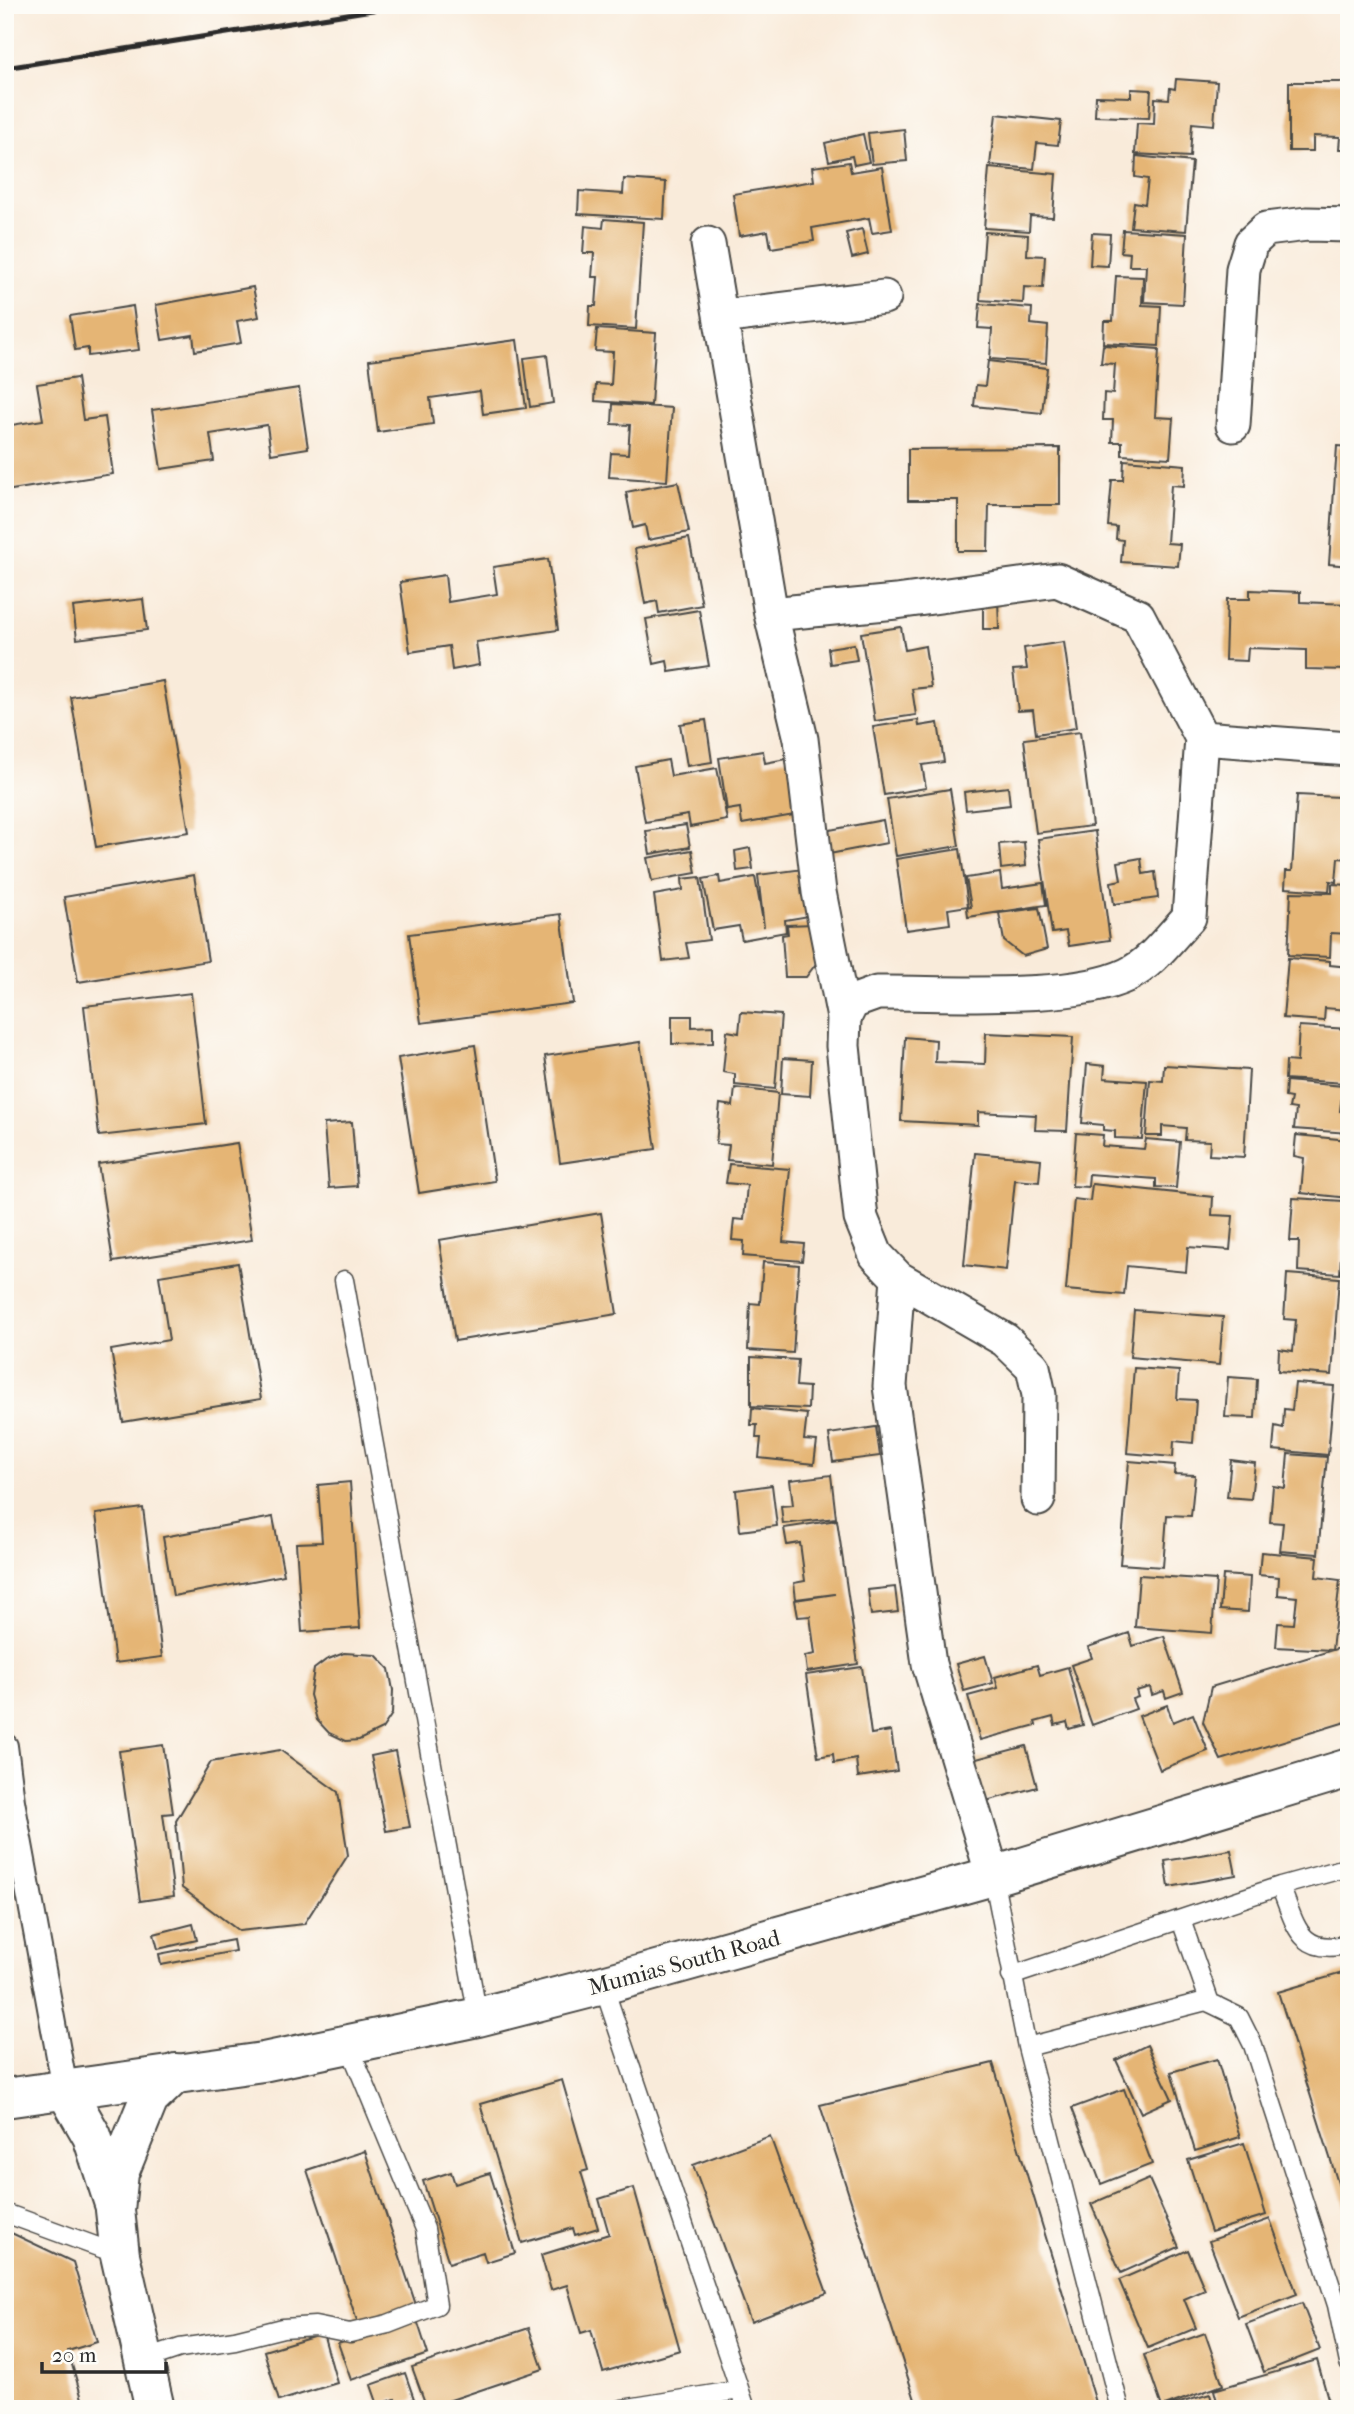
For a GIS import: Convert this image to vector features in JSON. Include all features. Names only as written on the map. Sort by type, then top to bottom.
[{"type":"main road","name":"Mumias South Road","points":[[5,2098],[349,2046],[478,2017],[603,1985],[993,1876],[1349,1768]]},
{"type":"main road","points":[[155,2409],[120,2255],[116,2210],[119,2173],[149,2099],[176,2073]]},
{"type":"main road","points":[[65,2089],[92,2136],[116,2210]]},
{"type":"street","points":[[1233,425],[1243,269],[1251,243],[1266,229],[1307,224],[1349,225]]},
{"type":"street","points":[[708,244],[771,614],[801,739],[819,892],[844,1018],[843,1046],[861,1218],[876,1255],[898,1278],[1005,1340],[1032,1367],[1039,1395],[1038,1499]]},
{"type":"street","points":[[721,317],[884,297]]},
{"type":"street","points":[[771,614],[1057,580],[1138,616],[1202,738],[1189,917],[1152,956],[1127,975],[1066,991],[877,993],[852,1002],[844,1018]]},
{"type":"street","points":[[1202,738],[1349,749]]},
{"type":"street","points":[[898,1278],[890,1386],[929,1664],[993,1876]]},
{"type":"street","points":[[5,1746],[12,1801],[65,2089]]},
{"type":"lane","points":[[344,1280],[478,2017]]},
{"type":"lane","points":[[1011,1976],[1280,1886],[1349,1867]]},
{"type":"lane","points":[[993,1876],[1027,2047],[1120,2409]]},
{"type":"lane","points":[[1280,1886],[1304,1940],[1320,1948],[1349,1944]]},
{"type":"lane","points":[[1181,1920],[1210,2003],[1239,2017],[1253,2045],[1337,2305],[1349,2363]]},
{"type":"lane","points":[[603,1985],[746,2409]]},
{"type":"lane","points":[[1027,2047],[1206,2001],[1215,2008],[1230,2011]]},
{"type":"lane","points":[[144,2360],[180,2348],[235,2340],[283,2328],[315,2326],[350,2333],[388,2324],[437,2305],[425,2229],[349,2046]]},
{"type":"lane","points":[[5,2213],[120,2255]]},
{"type":"lane","points":[[622,2409],[739,2390]]},
{"type":"building","points":[[1176,79],[1217,82],[1214,125],[1192,123],[1190,157],[1135,154],[1137,123],[1154,124],[1155,98],[1169,99],[1170,88],[1175,89]]},
{"type":"building","points":[[1289,82],[1349,82],[1349,149],[1339,149],[1340,137],[1313,136],[1313,151],[1289,151]]},
{"type":"building","points":[[1131,89],[1151,90],[1149,118],[1095,116],[1096,96],[1131,97]]},
{"type":"building","points":[[996,114],[1061,121],[1058,145],[1037,143],[1034,169],[990,165]]},
{"type":"building","points":[[904,129],[907,161],[872,164],[868,133]]},
{"type":"building","points":[[863,134],[869,162],[854,165],[852,156],[829,161],[825,143]]},
{"type":"building","points":[[1136,156],[1192,162],[1186,231],[1131,227],[1134,202],[1145,204],[1148,179],[1135,177]]},
{"type":"building","points":[[849,162],[851,172],[882,167],[892,230],[872,233],[869,218],[812,228],[814,241],[771,248],[768,231],[739,236],[733,194],[814,181],[812,167]]},
{"type":"building","points":[[989,168],[1056,174],[1053,217],[1030,216],[1029,231],[984,228]]},
{"type":"building","points":[[624,179],[666,182],[664,219],[578,214],[579,191],[623,194]]},
{"type":"building","points":[[604,219],[643,222],[636,329],[589,326],[590,306],[596,306],[598,277],[592,277],[594,253],[583,253],[585,226],[603,228]]},
{"type":"building","points":[[862,229],[868,254],[852,258],[846,233]]},
{"type":"building","points":[[1123,230],[1187,234],[1183,304],[1144,302],[1146,266],[1129,266],[1130,253],[1121,252]]},
{"type":"building","points":[[985,232],[1028,235],[1027,255],[1045,256],[1043,288],[1024,287],[1023,303],[980,300]]},
{"type":"building","points":[[1092,233],[1110,234],[1108,266],[1090,265]]},
{"type":"building","points":[[1116,276],[1143,277],[1142,305],[1161,306],[1159,346],[1103,343],[1104,321],[1113,321]]},
{"type":"building","points":[[253,287],[259,317],[237,321],[241,343],[195,351],[193,335],[162,340],[156,305]]},
{"type":"building","points":[[980,304],[1032,308],[1031,324],[1048,326],[1046,363],[990,359],[992,329],[978,328]]},
{"type":"building","points":[[133,306],[139,350],[88,356],[88,348],[75,350],[70,316]]},
{"type":"building","points":[[597,329],[656,333],[651,405],[595,401],[596,384],[611,385],[613,352],[595,351]]},
{"type":"building","points":[[517,340],[526,408],[483,414],[480,391],[430,398],[433,424],[378,432],[369,360]]},
{"type":"building","points":[[1103,345],[1159,349],[1155,417],[1173,418],[1170,458],[1122,455],[1122,442],[1112,442],[1113,420],[1103,420],[1104,393],[1113,394],[1115,364],[1101,363]]},
{"type":"building","points":[[547,355],[553,403],[530,407],[524,358]]},
{"type":"building","points":[[988,361],[1047,368],[1042,413],[974,406],[976,385],[985,386]]},
{"type":"building","points":[[77,378],[83,420],[105,417],[113,474],[5,491],[5,426],[43,420],[37,384]]},
{"type":"building","points":[[299,388],[308,448],[271,454],[267,425],[210,434],[214,461],[161,469],[152,410]]},
{"type":"building","points":[[613,404],[672,408],[667,481],[609,477],[611,453],[628,454],[630,425],[612,424]]},
{"type":"building","points":[[1337,446],[1349,447],[1349,566],[1329,564]]},
{"type":"building","points":[[1060,448],[1060,505],[989,505],[988,551],[958,551],[958,500],[908,500],[908,449]]},
{"type":"building","points":[[1124,460],[1185,465],[1184,486],[1171,485],[1167,543],[1180,544],[1178,566],[1121,562],[1123,540],[1116,539],[1117,527],[1108,526],[1112,480],[1123,480]]},
{"type":"building","points":[[678,482],[689,532],[648,540],[645,525],[633,528],[626,492]]},
{"type":"building","points":[[689,538],[702,605],[659,613],[657,601],[645,604],[635,549]]},
{"type":"building","points":[[548,559],[558,630],[476,642],[479,665],[452,670],[449,646],[410,652],[400,582],[445,575],[448,602],[497,594],[493,567]]},
{"type":"building","points":[[1250,590],[1300,592],[1300,602],[1349,604],[1349,670],[1306,669],[1306,650],[1248,648],[1247,661],[1225,660],[1227,599],[1250,599]]},
{"type":"building","points":[[143,599],[147,630],[77,639],[73,607]]},
{"type":"building","points":[[998,599],[999,629],[983,629],[983,600]]},
{"type":"building","points":[[699,610],[709,666],[669,672],[667,661],[654,664],[646,619]]},
{"type":"building","points":[[901,627],[905,650],[925,646],[931,687],[912,689],[916,715],[875,721],[861,633]]},
{"type":"building","points":[[1064,642],[1076,728],[1036,734],[1033,710],[1018,711],[1013,670],[1027,669],[1024,648]]},
{"type":"building","points":[[854,644],[857,660],[830,664],[828,648]]},
{"type":"building","points":[[163,681],[189,832],[96,847],[71,697]]},
{"type":"building","points":[[706,720],[712,762],[687,766],[680,724]]},
{"type":"building","points":[[918,720],[919,726],[938,723],[944,762],[922,765],[926,788],[884,795],[873,727]]},
{"type":"building","points":[[1080,732],[1092,826],[1036,833],[1024,739]]},
{"type":"building","points":[[763,751],[765,763],[791,758],[800,814],[742,824],[740,808],[727,810],[719,758]]},
{"type":"building","points":[[668,760],[671,776],[717,768],[727,820],[690,827],[688,815],[645,822],[635,766]]},
{"type":"building","points":[[1008,787],[1010,805],[966,810],[964,792]]},
{"type":"building","points":[[950,789],[959,846],[896,856],[887,799]]},
{"type":"building","points":[[1297,795],[1340,797],[1339,815],[1349,816],[1349,859],[1338,858],[1336,882],[1330,881],[1329,891],[1285,888],[1286,871],[1292,871]]},
{"type":"building","points":[[883,820],[887,843],[824,855],[819,832]]},
{"type":"building","points":[[686,825],[690,847],[650,854],[646,831]]},
{"type":"building","points":[[1095,831],[1110,940],[1069,946],[1066,931],[1052,933],[1038,839]]},
{"type":"building","points":[[1024,842],[1026,866],[1001,869],[999,844]]},
{"type":"building","points":[[750,848],[753,869],[737,871],[735,851]]},
{"type":"building","points":[[960,849],[968,906],[948,909],[950,924],[906,930],[896,859]]},
{"type":"building","points":[[692,850],[696,873],[652,881],[647,858]]},
{"type":"building","points":[[1141,858],[1143,874],[1155,872],[1158,898],[1114,904],[1111,882],[1121,880],[1118,862]]},
{"type":"building","points":[[803,869],[809,916],[785,920],[786,932],[742,940],[739,926],[713,930],[703,879],[719,876],[720,883],[755,877],[764,927],[758,875]]},
{"type":"building","points":[[1000,873],[1002,889],[1043,883],[1046,905],[968,917],[967,908],[971,907],[966,878]]},
{"type":"building","points":[[194,875],[208,961],[78,982],[64,897]]},
{"type":"building","points":[[700,877],[709,940],[686,943],[689,958],[663,961],[654,895],[683,890],[682,879]]},
{"type":"building","points":[[1332,884],[1349,885],[1349,934],[1331,933],[1330,957],[1288,955],[1291,892],[1332,893]]},
{"type":"building","points":[[1039,908],[1047,949],[1023,956],[1004,941],[999,913]]},
{"type":"building","points":[[561,914],[573,1003],[421,1023],[409,934]]},
{"type":"building","points":[[814,924],[818,961],[806,977],[785,977],[782,935],[788,934],[787,925]]},
{"type":"building","points":[[1288,958],[1330,961],[1330,965],[1349,967],[1348,1010],[1325,1008],[1324,1021],[1283,1018]]},
{"type":"building","points":[[191,993],[206,1124],[99,1136],[84,1006]]},
{"type":"building","points":[[741,1012],[781,1015],[775,1089],[735,1085],[735,1074],[723,1072],[727,1031],[739,1033]]},
{"type":"building","points":[[672,1016],[692,1016],[692,1027],[713,1026],[713,1043],[672,1044]]},
{"type":"building","points":[[1299,1026],[1349,1029],[1345,1083],[1285,1079],[1286,1061],[1297,1062]]},
{"type":"building","points":[[986,1033],[1073,1037],[1067,1131],[1035,1130],[1036,1115],[978,1112],[978,1125],[901,1121],[905,1037],[936,1040],[935,1062],[985,1064]]},
{"type":"building","points":[[640,1042],[656,1149],[560,1163],[545,1056]]},
{"type":"building","points":[[475,1045],[495,1181],[419,1193],[398,1058]]},
{"type":"building","points":[[783,1058],[812,1060],[810,1096],[781,1094]]},
{"type":"building","points":[[1087,1064],[1105,1066],[1104,1078],[1147,1081],[1142,1139],[1115,1138],[1115,1131],[1103,1130],[1103,1125],[1082,1123]]},
{"type":"building","points":[[1164,1065],[1249,1070],[1244,1157],[1209,1155],[1210,1141],[1185,1140],[1186,1128],[1162,1126],[1162,1136],[1146,1136],[1150,1080],[1163,1081]]},
{"type":"building","points":[[1286,1081],[1343,1086],[1340,1111],[1349,1112],[1349,1133],[1294,1129],[1296,1109],[1289,1108],[1291,1098],[1285,1097]]},
{"type":"building","points":[[735,1088],[778,1093],[772,1164],[727,1160],[729,1145],[716,1144],[720,1104],[733,1106]]},
{"type":"building","points":[[352,1122],[357,1186],[329,1188],[324,1124]]},
{"type":"building","points":[[1076,1133],[1103,1135],[1102,1146],[1144,1149],[1146,1139],[1180,1142],[1176,1188],[1156,1187],[1156,1179],[1089,1174],[1088,1187],[1072,1186]]},
{"type":"building","points":[[1296,1135],[1349,1140],[1346,1168],[1349,1168],[1349,1198],[1301,1193],[1304,1158],[1294,1156]]},
{"type":"building","points":[[237,1143],[252,1240],[113,1262],[98,1164]]},
{"type":"building","points":[[975,1153],[1041,1159],[1039,1182],[1015,1180],[1006,1270],[964,1265]]},
{"type":"building","points":[[729,1164],[790,1169],[783,1242],[804,1244],[802,1261],[743,1256],[744,1241],[732,1240],[734,1219],[744,1220],[747,1185],[726,1183]]},
{"type":"building","points":[[1092,1184],[1213,1197],[1212,1215],[1233,1216],[1230,1250],[1188,1247],[1186,1272],[1127,1266],[1124,1295],[1066,1290],[1074,1199],[1090,1201]]},
{"type":"building","points":[[1293,1198],[1344,1201],[1340,1274],[1298,1271],[1299,1241],[1290,1241]]},
{"type":"building","points":[[601,1213],[617,1314],[455,1341],[439,1240]]},
{"type":"building","points":[[763,1262],[799,1265],[793,1353],[748,1350],[750,1303],[760,1304]]},
{"type":"building","points":[[238,1263],[261,1399],[123,1422],[111,1350],[169,1340],[159,1276]]},
{"type":"building","points":[[1287,1274],[1339,1278],[1332,1375],[1278,1371],[1279,1349],[1293,1351],[1296,1320],[1284,1319]]},
{"type":"building","points":[[1134,1310],[1223,1317],[1219,1365],[1130,1357]]},
{"type":"building","points":[[751,1357],[798,1360],[796,1386],[809,1387],[808,1409],[751,1406]]},
{"type":"building","points":[[1134,1368],[1179,1371],[1177,1399],[1196,1400],[1193,1443],[1174,1441],[1173,1457],[1127,1453]]},
{"type":"building","points":[[1228,1377],[1257,1379],[1255,1418],[1225,1417]]},
{"type":"building","points":[[1295,1383],[1334,1386],[1328,1455],[1273,1450],[1275,1426],[1283,1428],[1284,1409],[1292,1410]]},
{"type":"building","points":[[752,1408],[807,1414],[804,1440],[817,1441],[814,1464],[759,1458],[761,1438],[756,1438],[757,1425],[751,1425]]},
{"type":"building","points":[[876,1427],[880,1456],[833,1462],[829,1434]]},
{"type":"building","points":[[1288,1454],[1327,1457],[1318,1554],[1280,1551],[1283,1523],[1270,1522],[1273,1486],[1285,1488]]},
{"type":"building","points":[[1231,1460],[1255,1463],[1251,1499],[1227,1497]]},
{"type":"building","points":[[1129,1461],[1175,1465],[1174,1474],[1195,1475],[1191,1516],[1167,1515],[1163,1567],[1120,1564]]},
{"type":"building","points":[[831,1475],[836,1518],[783,1524],[781,1506],[793,1505],[790,1480]]},
{"type":"building","points":[[350,1482],[360,1628],[302,1632],[296,1543],[322,1542],[318,1485]]},
{"type":"building","points":[[772,1485],[777,1526],[740,1531],[736,1490]]},
{"type":"building","points":[[143,1508],[162,1657],[115,1663],[96,1514]]},
{"type":"building","points":[[273,1517],[284,1575],[173,1596],[163,1537]]},
{"type":"building","points":[[837,1520],[858,1664],[807,1672],[805,1656],[815,1654],[810,1616],[798,1617],[795,1600],[835,1594],[796,1599],[794,1583],[805,1581],[800,1543],[787,1545],[784,1528]]},
{"type":"building","points":[[1261,1552],[1318,1557],[1316,1577],[1340,1580],[1332,1650],[1276,1647],[1278,1623],[1294,1624],[1297,1597],[1278,1595],[1279,1577],[1259,1575]]},
{"type":"building","points":[[1139,1575],[1216,1580],[1212,1633],[1135,1627]]},
{"type":"building","points":[[1223,1575],[1250,1577],[1248,1612],[1220,1610]]},
{"type":"building","points":[[895,1587],[898,1612],[871,1615],[868,1590]]},
{"type":"building","points":[[1129,1633],[1133,1646],[1164,1636],[1183,1692],[1166,1698],[1164,1691],[1152,1695],[1150,1687],[1136,1691],[1138,1697],[1132,1699],[1136,1709],[1092,1725],[1071,1665],[1092,1658],[1088,1647]]},
{"type":"building","points":[[1349,1645],[1349,1721],[1221,1760],[1203,1722],[1211,1687]]},
{"type":"building","points":[[344,1653],[376,1655],[389,1669],[393,1690],[392,1714],[382,1729],[359,1740],[346,1741],[329,1733],[317,1720],[310,1695],[314,1669],[326,1660]]},
{"type":"building","points":[[985,1656],[993,1683],[964,1691],[956,1664]]},
{"type":"building","points":[[1037,1665],[1040,1675],[1068,1667],[1083,1725],[1069,1729],[1067,1722],[1055,1725],[1053,1717],[1035,1722],[1036,1725],[980,1740],[968,1696],[998,1688],[995,1677]]},
{"type":"building","points":[[862,1667],[871,1734],[891,1731],[897,1771],[858,1777],[856,1759],[834,1763],[833,1754],[818,1757],[806,1675]]},
{"type":"building","points":[[1167,1705],[1173,1722],[1193,1714],[1208,1751],[1160,1770],[1139,1716]]},
{"type":"building","points":[[163,1745],[173,1813],[163,1814],[174,1896],[140,1901],[119,1751]]},
{"type":"building","points":[[1026,1746],[1037,1787],[975,1804],[965,1762]]},
{"type":"building","points":[[280,1750],[338,1792],[348,1855],[304,1924],[239,1931],[182,1888],[176,1821],[211,1762]]},
{"type":"building","points":[[395,1751],[410,1827],[386,1831],[371,1756]]},
{"type":"building","points":[[1231,1850],[1236,1875],[1169,1887],[1165,1861]]},
{"type":"building","points":[[193,1924],[197,1940],[158,1949],[154,1934]]},
{"type":"building","points":[[233,1940],[235,1951],[161,1965],[159,1954]]},
{"type":"building","points":[[1349,1971],[1349,2215],[1348,2215],[1278,1992]]},
{"type":"building","points":[[1147,2045],[1172,2099],[1141,2113],[1116,2060]]},
{"type":"building","points":[[1217,2059],[1240,2137],[1195,2151],[1171,2072]]},
{"type":"building","points":[[993,2063],[1098,2409],[918,2409],[820,2105]]},
{"type":"building","points":[[562,2080],[588,2170],[581,2172],[598,2228],[575,2235],[573,2228],[522,2243],[480,2104]]},
{"type":"building","points":[[1124,2089],[1152,2164],[1101,2184],[1072,2108]]},
{"type":"building","points":[[770,2136],[827,2293],[751,2322],[693,2165]]},
{"type":"building","points":[[1244,2143],[1266,2215],[1211,2232],[1188,2160]]},
{"type":"building","points":[[365,2151],[418,2311],[360,2330],[307,2170]]},
{"type":"building","points":[[451,2172],[455,2184],[490,2173],[515,2253],[486,2262],[483,2252],[449,2263],[423,2181]]},
{"type":"building","points":[[1149,2179],[1179,2247],[1121,2273],[1091,2204]]},
{"type":"building","points":[[634,2188],[680,2350],[603,2372],[591,2330],[581,2333],[567,2285],[551,2290],[541,2255],[609,2234],[599,2199]]},
{"type":"building","points":[[1270,2219],[1297,2294],[1238,2317],[1209,2241]]},
{"type":"building","points":[[5,2230],[73,2262],[97,2342],[68,2351],[85,2409],[5,2409]]},
{"type":"building","points":[[1188,2250],[1205,2290],[1184,2299],[1196,2328],[1148,2348],[1119,2280]]},
{"type":"building","points":[[1302,2303],[1320,2350],[1264,2372],[1246,2324]]},
{"type":"building","points":[[416,2317],[428,2354],[351,2380],[338,2343]]},
{"type":"building","points":[[529,2328],[543,2369],[427,2408],[412,2367]]},
{"type":"building","points":[[323,2333],[337,2383],[279,2401],[264,2351]]},
{"type":"building","points":[[1205,2333],[1223,2385],[1162,2407],[1144,2355]]},
{"type":"building","points":[[1317,2360],[1331,2409],[1219,2409],[1214,2390]]},
{"type":"building","points":[[405,2373],[414,2399],[397,2405],[395,2399],[378,2405],[371,2385]]},
{"type":"building","points":[[1210,2394],[1214,2409],[1163,2409],[1163,2408]]},
{"type":"railway","points":[[5,68],[404,5]]}]
